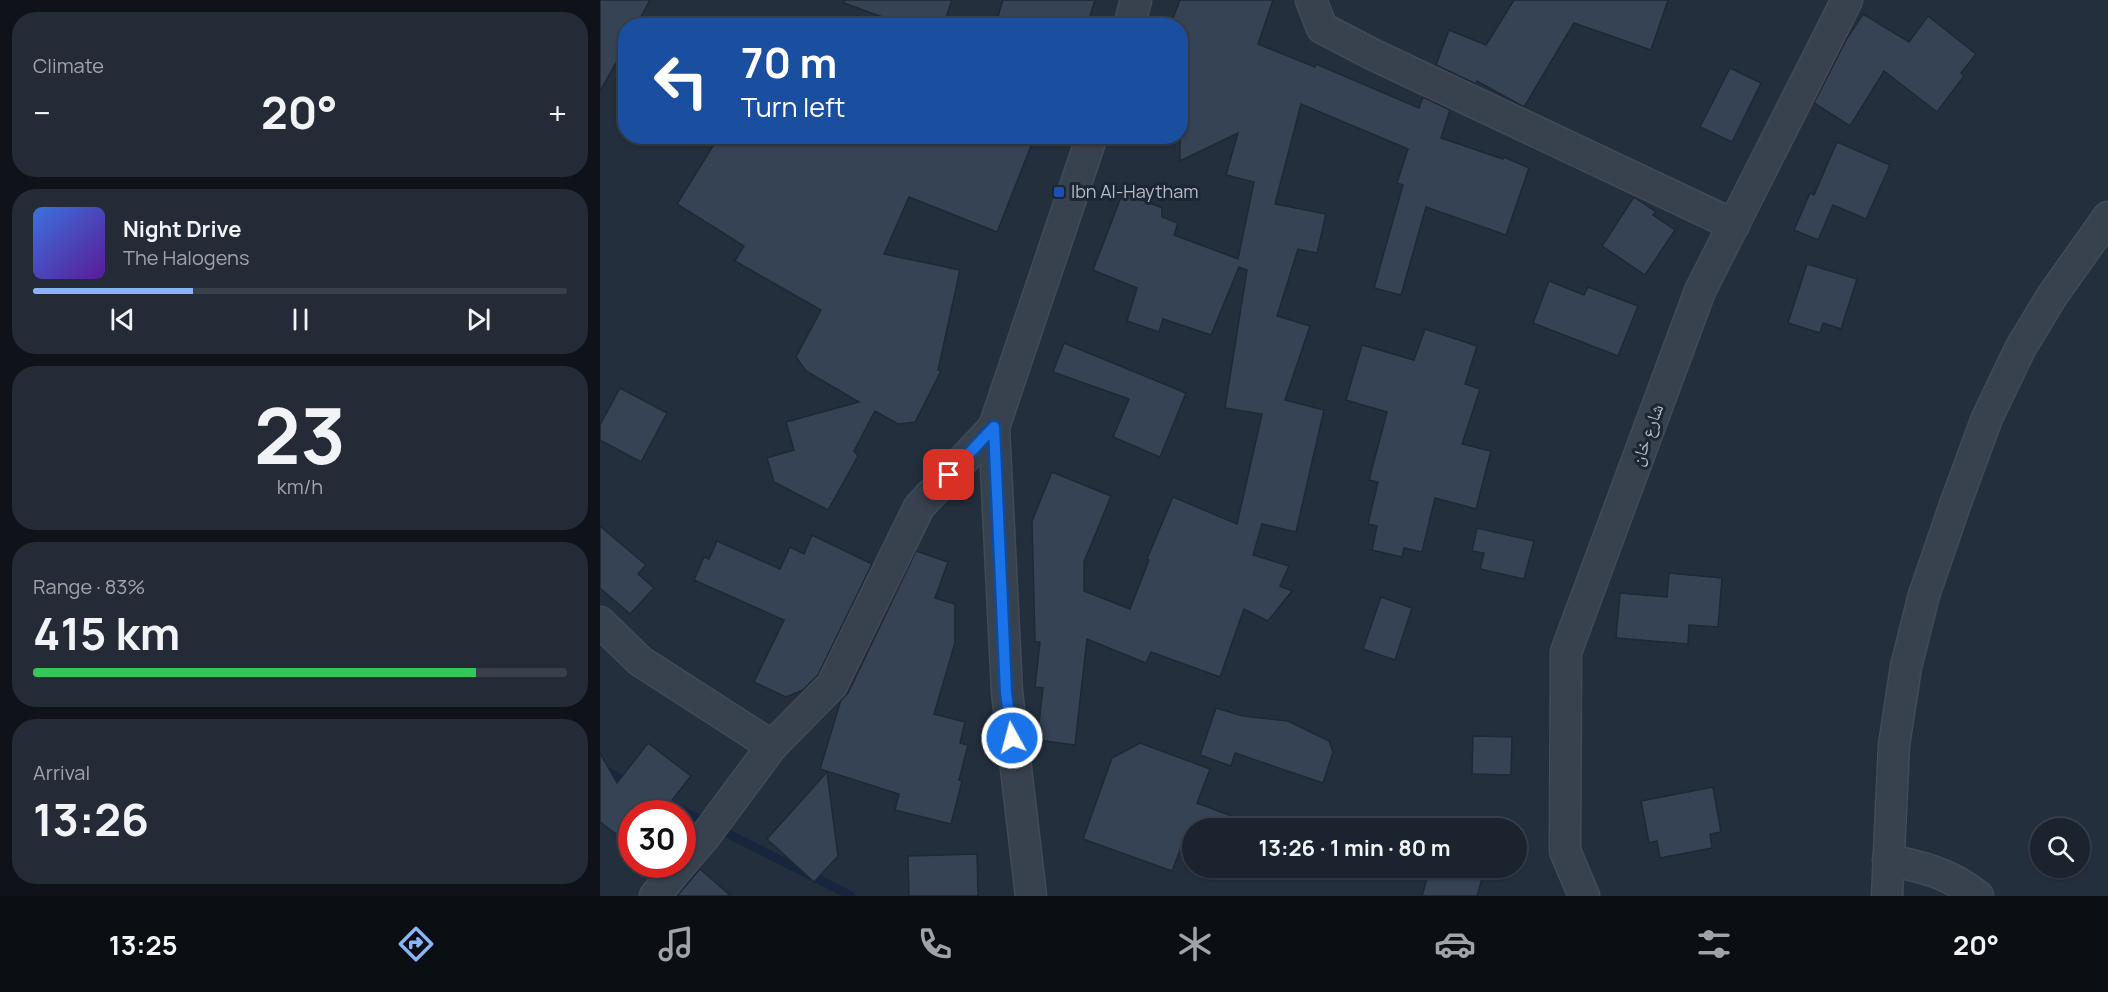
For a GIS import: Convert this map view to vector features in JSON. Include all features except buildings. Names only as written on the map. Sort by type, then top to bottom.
[{"type":"street","points":[[1132,18],[1136,0]]},
{"type":"street","points":[[1311,0],[1322,28],[1372,54],[1734,225]]},
{"type":"street","name":"شارع خان","points":[[1584,896],[1565,851],[1566,652],[1700,291],[1848,0]]},
{"type":"street","points":[[1031,896],[1006,692],[994,427],[1089,144]]},
{"type":"street","points":[[1887,896],[1894,745],[1906,667],[1924,595],[1987,418],[2020,349],[2052,296],[2108,217]]},
{"type":"street","points":[[696,847],[772,746],[832,685],[919,507],[994,427]]},
{"type":"street","points":[[600,622],[640,661],[772,746]]},
{"type":"street","points":[[1888,860],[1926,867],[1953,879],[1978,896]]},
{"type":"street","points":[[655,896],[670,878]]},
{"type":"waterway","points":[[600,768],[629,783]]},
{"type":"waterway","points":[[660,799],[851,896]]},
{"type":"place","name":"Ibn Al-Haytham","points":[[1059,192]]},
{"type":"route","points":[[949,475],[994,427],[1006,692],[1012,738]]}]
